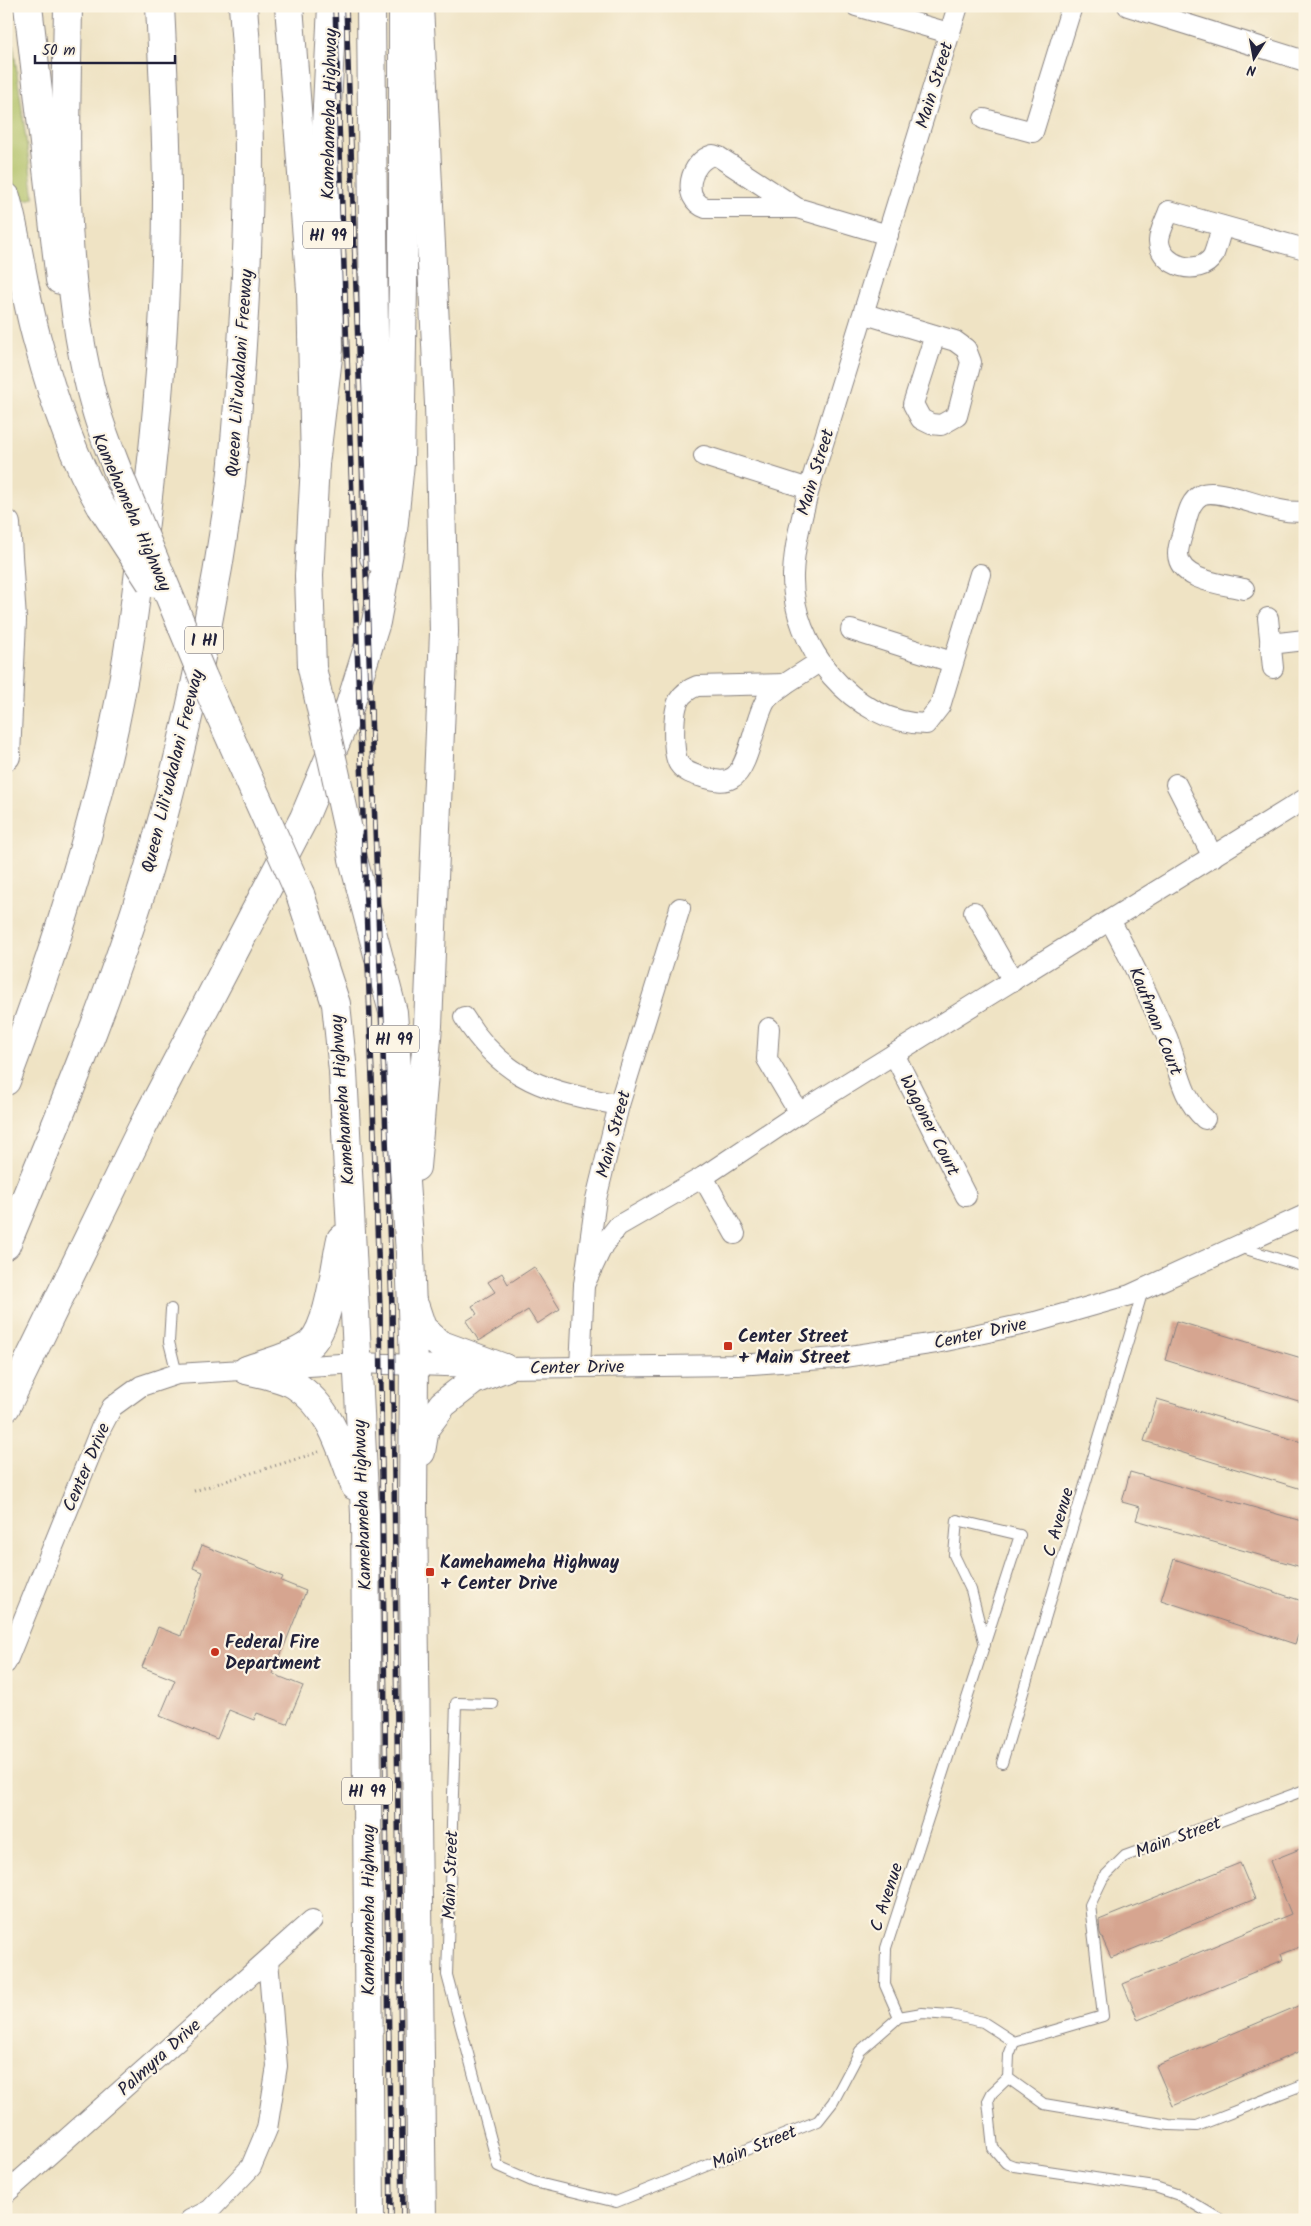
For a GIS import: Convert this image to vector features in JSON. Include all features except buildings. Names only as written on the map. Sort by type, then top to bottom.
[{"type":"main road","name":"Kamehameha Highway","points":[[28,6],[48,183],[70,346],[82,400],[122,482],[189,641],[300,894],[336,1004],[343,1071],[348,1203],[365,1514],[370,2220]]},
{"type":"main road","points":[[68,6],[66,144],[71,263],[77,321],[103,442]]},
{"type":"main road","points":[[6,1081],[59,930],[89,828],[115,724],[133,622],[156,436],[164,318],[167,199],[160,6]]},
{"type":"main road","name":"Queen Liliʻuokalani Freeway","points":[[6,1245],[80,1067],[145,878],[175,772],[203,644],[229,498],[239,403],[248,232],[249,80],[243,6]]},
{"type":"main road","points":[[289,6],[310,290],[315,464]]},
{"type":"main road","name":"Kamehameha Highway","points":[[332,6],[326,126],[329,349],[315,464],[308,576],[312,668],[353,859],[393,1012],[410,1253],[414,1365],[413,1506],[422,2220]]},
{"type":"main road","points":[[346,718],[356,641],[374,560],[375,448],[371,6]]},
{"type":"main road","points":[[6,1407],[142,1128],[304,818],[346,718],[376,622],[392,531],[400,464],[403,284],[403,6]]},
{"type":"main road","points":[[410,1253],[428,1026],[444,632],[439,404],[419,6]]},
{"type":"main road","points":[[6,197],[37,342],[70,441],[86,481],[189,641]]},
{"type":"main road","points":[[6,524],[12,620],[6,756]]},
{"type":"main road","points":[[247,1370],[291,1354],[311,1342],[326,1314],[348,1203]]},
{"type":"main road","points":[[412,1298],[422,1328],[439,1344],[504,1368]]},
{"type":"main road","points":[[413,1506],[425,1428],[444,1404],[474,1380],[504,1368]]},
{"type":"main road","points":[[247,1370],[294,1384],[316,1402],[335,1430],[365,1514]]},
{"type":"street","points":[[856,6],[949,33]]},
{"type":"street","name":"Main Street","points":[[958,6],[809,489],[797,534],[793,575],[795,600],[806,637],[819,662],[845,690],[862,704],[906,724],[926,724],[940,706],[980,574]]},
{"type":"street","points":[[984,119],[1033,132],[1072,6]]},
{"type":"street","points":[[1128,6],[1305,61]]},
{"type":"street","points":[[797,208],[719,156],[713,155],[705,158],[696,167],[692,175],[692,192],[699,203],[706,208],[797,208],[888,235]]},
{"type":"street","points":[[1223,226],[1305,249]]},
{"type":"street","points":[[864,314],[935,335]]},
{"type":"street","points":[[704,456],[809,489]]},
{"type":"street","points":[[1244,589],[1192,575],[1182,565],[1178,548],[1194,502],[1202,495],[1215,492],[1278,511],[1305,510]]},
{"type":"street","points":[[1268,618],[1273,668]]},
{"type":"street","points":[[851,630],[952,662]]},
{"type":"street","points":[[1270,644],[1305,640]]},
{"type":"street","points":[[785,684],[697,686],[689,689],[680,698],[676,710],[676,754],[681,766],[690,773],[716,780],[727,780],[737,775],[743,766],[757,719],[766,700],[785,684],[819,662]]},
{"type":"street","points":[[1176,784],[1213,857]]},
{"type":"street","points":[[584,1285],[603,1245],[618,1226],[703,1176],[799,1113],[1305,799]]},
{"type":"street","name":"Main Street","points":[[580,1367],[584,1285],[596,1199],[619,1105],[680,908]]},
{"type":"street","points":[[974,912],[1013,981]]},
{"type":"street","name":"Kaufman Court","points":[[1110,920],[1139,973],[1171,1047],[1184,1092],[1193,1108],[1205,1119]]},
{"type":"street","points":[[464,1017],[490,1052],[524,1078],[565,1094],[619,1105]]},
{"type":"street","points":[[769,1028],[767,1059],[799,1113]]},
{"type":"street","name":"Wagoner Court","points":[[894,1054],[966,1196]]},
{"type":"street","points":[[703,1176],[735,1234]]},
{"type":"street","name":"Center Drive","points":[[6,1664],[101,1428],[112,1407],[141,1386],[177,1374],[357,1363],[504,1368],[738,1365],[837,1358],[936,1343],[1035,1322],[1143,1289],[1305,1215]]},
{"type":"street","name":"Palmyra Drive","points":[[6,2193],[312,1920]]},
{"type":"street","points":[[190,2220],[210,2210],[251,2167],[268,2129],[276,2066],[268,1960]]},
{"type":"lane","points":[[1240,1246],[1305,1267]]},
{"type":"lane","name":"C Avenue","points":[[1002,1763],[1143,1289]]},
{"type":"lane","points":[[171,1309],[169,1342],[177,1374]]},
{"type":"lane","name":"C Avenue","points":[[899,2017],[885,1986],[886,1948],[1020,1535],[957,1520],[954,1555],[971,1590],[984,1645]]},
{"type":"lane","name":"Main Street","points":[[493,1704],[456,1703],[447,1975],[498,2166],[534,2182],[616,2202],[818,2121],[833,2102],[860,2052],[899,2017]]},
{"type":"lane","name":"Main Street","points":[[1014,2042],[1103,2016],[1090,1905],[1103,1878],[1125,1856],[1305,1790]]},
{"type":"lane","points":[[899,2017],[922,2013],[982,2022],[1014,2042],[1009,2056],[1008,2078],[992,2093],[988,2101],[992,2148],[1006,2163],[1014,2166],[1156,2187],[1179,2195],[1221,2220]]},
{"type":"lane","points":[[1008,2078],[1044,2104],[1169,2125],[1196,2126],[1305,2084]]},
{"type":"path","points":[[194,1491],[326,1449]]},
{"type":"green space","points":[[6,6],[8,6],[34,198],[18,201],[6,154]]},
{"type":"railway","points":[[335,6],[380,1309],[391,2220]]},
{"type":"railway","points":[[346,6],[392,1307],[403,2220]]},
{"type":"place","name":"Center Street + Main Street","points":[[728,1346]]},
{"type":"place","name":"Kamehameha Highway + Center Drive","points":[[430,1572]]},
{"type":"place","name":"Federal Fire Department","points":[[215,1652]]}]
